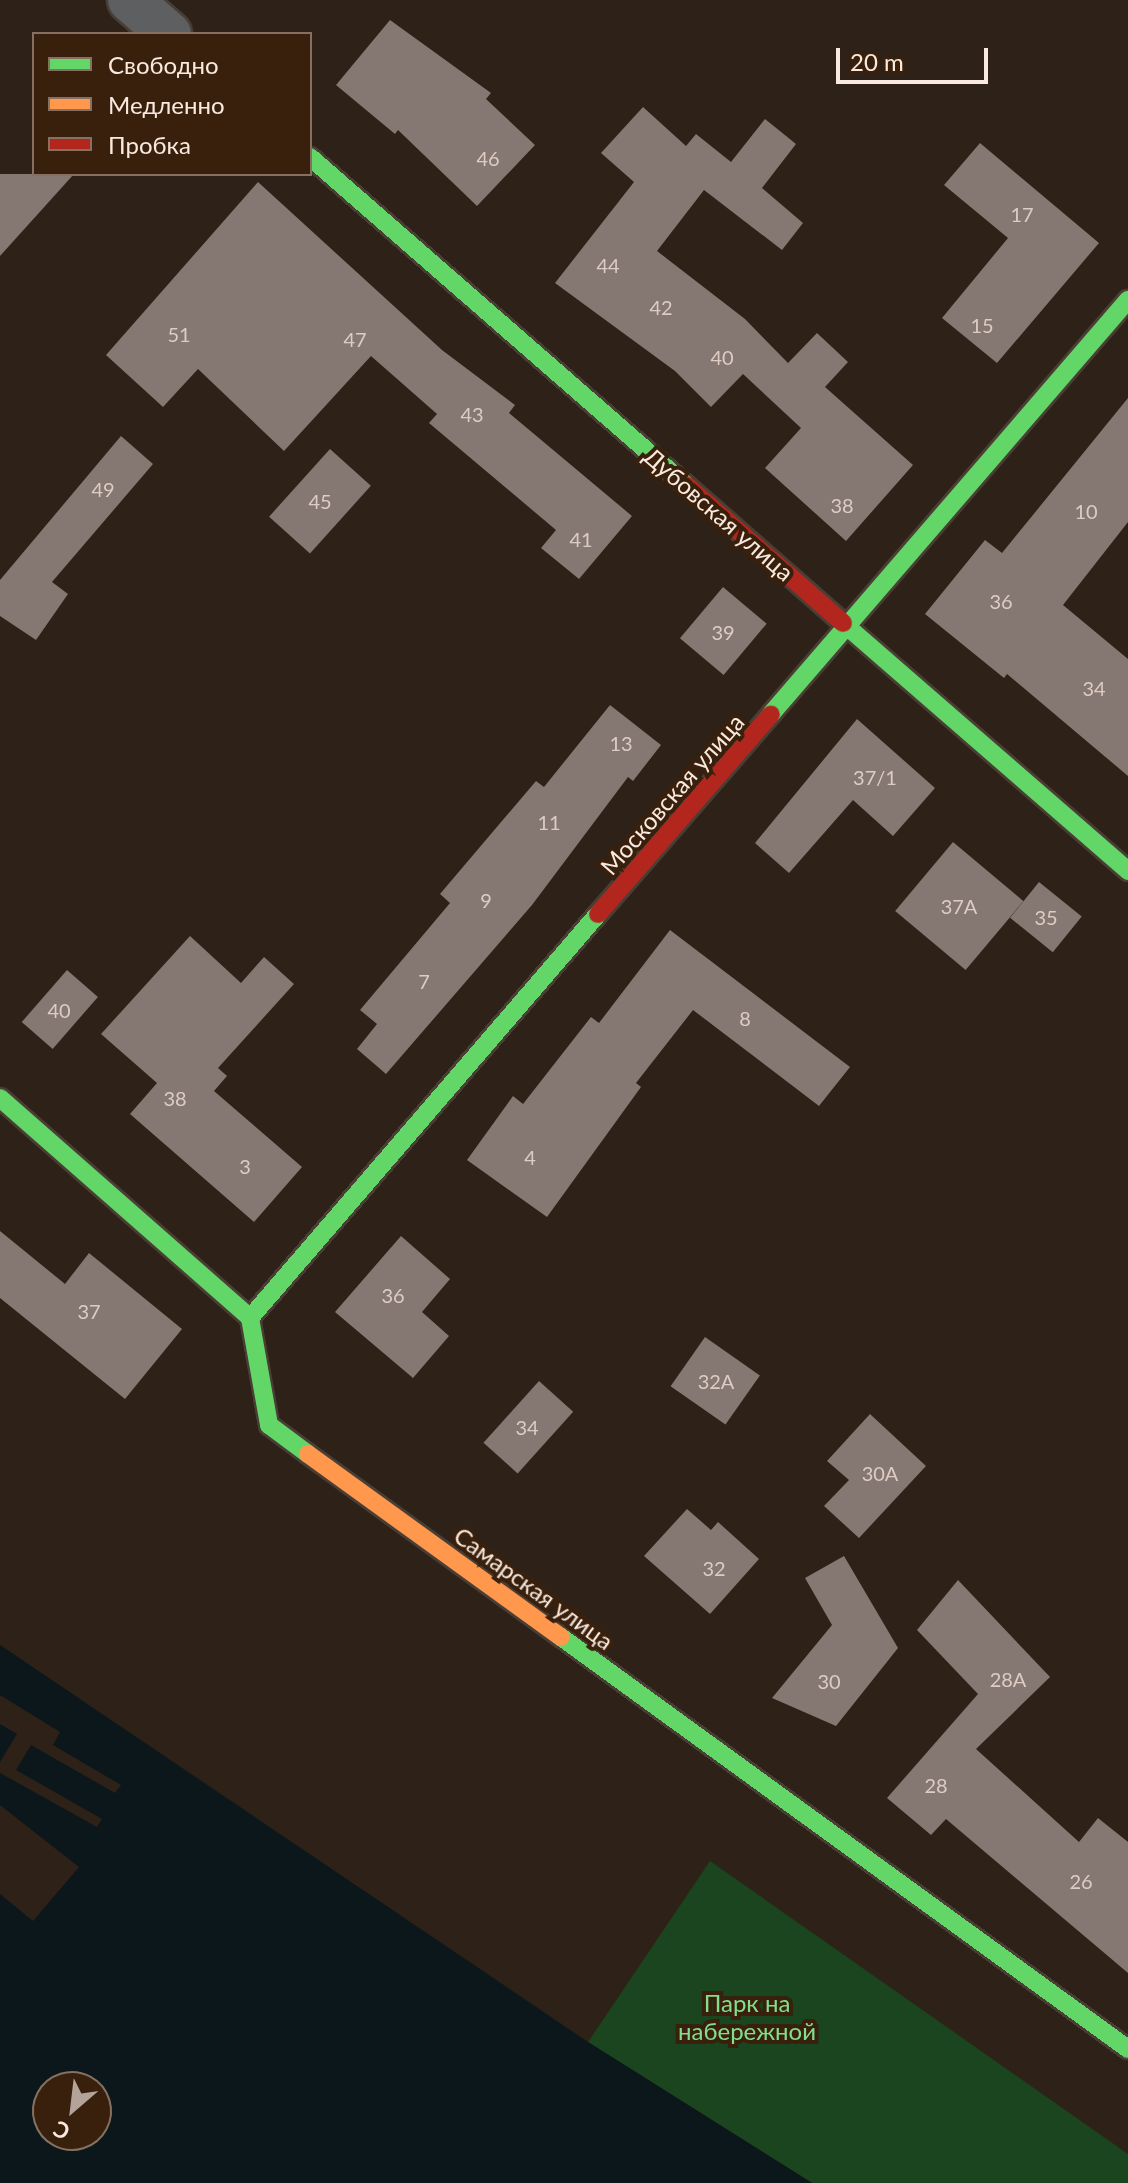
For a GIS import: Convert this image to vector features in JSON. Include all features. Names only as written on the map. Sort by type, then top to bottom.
[{"type":"street","points":[[130,0],[167,32]]},
{"type":"street","name":"Дубовская улица","points":[[312,159],[1128,871]]},
{"type":"street","name":"Московская улица","points":[[250,1318],[1128,300]]},
{"type":"street","points":[[0,1098],[250,1318]]},
{"type":"street","name":"Самарская улица","points":[[250,1318],[269,1425],[1128,2049]]},
{"type":"green space","name":"Парк на набережной","points":[[710,1861],[1128,2154],[1128,2183],[812,2183],[588,2042]]},
{"type":"shaded area","points":[[0,1645],[588,2042],[812,2183],[0,2183]]},
{"type":"pier","points":[[0,1695],[60,1732],[53,1745],[121,1785],[115,1793],[31,1745],[16,1770],[102,1819],[97,1827],[0,1773],[0,1762],[17,1734],[0,1724]]},
{"type":"pier","points":[[0,1805],[79,1867],[33,1921],[0,1894]]},
{"type":"building","points":[[390,20],[491,93],[486,99],[535,145],[477,206],[398,130],[395,134],[336,85]]},
{"type":"building","points":[[643,107],[686,146],[696,134],[731,162],[765,119],[796,144],[762,188],[803,223],[782,250],[704,190],[657,251],[745,319],[788,363],[817,333],[848,362],[825,387],[913,465],[846,541],[765,468],[801,428],[743,374],[711,407],[675,371],[555,283],[634,182],[601,153]]},
{"type":"building","points":[[980,143],[1099,243],[997,363],[942,318],[1008,238],[944,185]]},
{"type":"building","points":[[0,174],[72,176],[0,256]]},
{"type":"building","points":[[258,182],[442,350],[515,405],[509,413],[632,516],[579,579],[541,548],[556,530],[429,423],[437,414],[371,356],[284,451],[198,369],[163,407],[106,355]]},
{"type":"building","points":[[1128,398],[1128,522],[1063,605],[1128,659],[1128,776],[1007,674],[1004,678],[925,614],[985,540],[1002,553]]},
{"type":"building","points":[[121,436],[153,464],[52,582],[68,594],[36,640],[0,616],[0,580]]},
{"type":"building","points":[[330,449],[371,486],[310,553],[269,517]]},
{"type":"building","points":[[723,587],[767,624],[724,675],[680,638]]},
{"type":"building","points":[[610,705],[661,745],[633,781],[628,777],[532,905],[386,1074],[357,1049],[377,1024],[360,1010],[450,903],[440,894],[536,781],[544,787]]},
{"type":"building","points":[[857,719],[935,788],[893,836],[853,800],[789,873],[755,843]]},
{"type":"building","points":[[953,842],[1023,901],[966,970],[895,911]]},
{"type":"building","points":[[1039,882],[1082,917],[1053,952],[1010,918]]},
{"type":"building","points":[[670,930],[850,1067],[819,1106],[693,1010],[636,1083],[641,1087],[547,1217],[467,1160],[513,1096],[523,1104],[591,1017],[599,1023]]},
{"type":"building","points":[[190,936],[241,983],[264,957],[294,984],[218,1068],[227,1076],[214,1091],[302,1167],[254,1222],[130,1114],[157,1083],[101,1034]]},
{"type":"building","points":[[67,970],[98,997],[53,1049],[22,1022]]},
{"type":"building","points":[[0,1231],[65,1284],[89,1253],[182,1329],[125,1399],[0,1298]]},
{"type":"building","points":[[401,1236],[450,1279],[422,1312],[449,1336],[413,1378],[335,1312]]},
{"type":"building","points":[[705,1337],[760,1375],[725,1425],[671,1386]]},
{"type":"building","points":[[539,1381],[573,1412],[518,1473],[483,1443]]},
{"type":"building","points":[[870,1414],[926,1466],[859,1538],[824,1506],[849,1480],[827,1461]]},
{"type":"building","points":[[687,1509],[711,1530],[718,1522],[759,1559],[710,1614],[644,1556]]},
{"type":"building","points":[[844,1556],[898,1648],[836,1726],[772,1698],[832,1625],[805,1578]]},
{"type":"building","points":[[958,1580],[1050,1677],[976,1749],[1079,1842],[1098,1818],[1128,1842],[1128,1973],[946,1819],[931,1835],[887,1798],[978,1694],[917,1630]]},
{"type":"traffic: fast","points":[[312,159],[686,485]]},
{"type":"traffic: fast","points":[[771,714],[1128,300]]},
{"type":"traffic: fast","points":[[843,623],[1128,871]]},
{"type":"traffic: fast","points":[[250,1318],[598,914]]},
{"type":"traffic: fast","points":[[0,1098],[250,1318],[269,1425],[308,1454]]},
{"type":"traffic: fast","points":[[561,1637],[1128,2049]]},
{"type":"traffic: slow","points":[[308,1454],[561,1637]]},
{"type":"traffic: jam","points":[[686,485],[843,623]]},
{"type":"traffic: jam","points":[[598,914],[771,714]]}]
